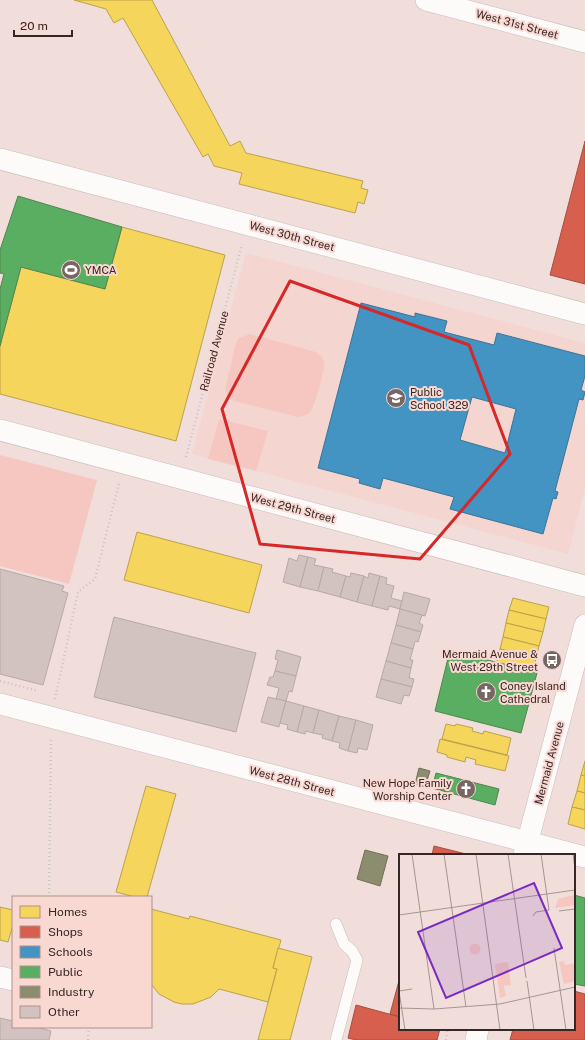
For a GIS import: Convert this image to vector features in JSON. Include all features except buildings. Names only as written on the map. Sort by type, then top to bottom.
[{"type":"street","name":"West 31st Street","points":[[426,0],[585,42]]},
{"type":"street","name":"West 30th Street","points":[[0,158],[585,314]]},
{"type":"street","name":"West 29th Street","points":[[0,430],[585,586]]},
{"type":"street","name":"Mermaid Avenue","points":[[526,849],[585,625]]},
{"type":"street","name":"West 28th Street","points":[[0,704],[526,849],[563,854]]},
{"type":"street","name":"West 28th Street","points":[[575,856],[585,857]]},
{"type":"street","points":[[0,976],[12,980]]},
{"type":"street","points":[[476,1040],[478,1030]]},
{"type":"lane","points":[[336,924],[344,944],[352,951],[357,960],[336,1040]]},
{"type":"path","name":"Railroad Avenue","points":[[186,457],[242,244]]},
{"type":"path","points":[[51,717],[78,592],[95,579],[119,483]]},
{"type":"path","points":[[49,896],[51,738]]},
{"type":"path","points":[[88,1040],[89,1028]]},
{"type":"path","points":[[446,1040],[448,1030]]},
{"type":"highlighted area","points":[[290,281],[469,345],[510,454],[420,559],[260,544],[222,409]]},
{"type":"shaded area","name":"Public School 329","points":[[246,253],[585,343],[585,488],[568,554],[192,454]]},
{"type":"shaded area","points":[[250,334],[316,352],[322,357],[324,366],[317,397],[308,414],[298,417],[234,401],[227,394],[225,389],[236,343],[239,338]]},
{"type":"shaded area","points":[[219,419],[268,431],[256,471],[208,459]]},
{"type":"shaded area","points":[[0,455],[97,480],[69,584],[0,566]]},
{"type":"place","name":"YMCA","points":[[71,270]]},
{"type":"place","name":"Public School 329","points":[[396,398]]},
{"type":"place","name":"Mermaid Avenue & West 29th Street","points":[[552,660]]},
{"type":"place","name":"Coney Island Cathedral","points":[[486,692]]},
{"type":"place","name":"New Hope Family Worship Center","points":[[466,789]]}]
